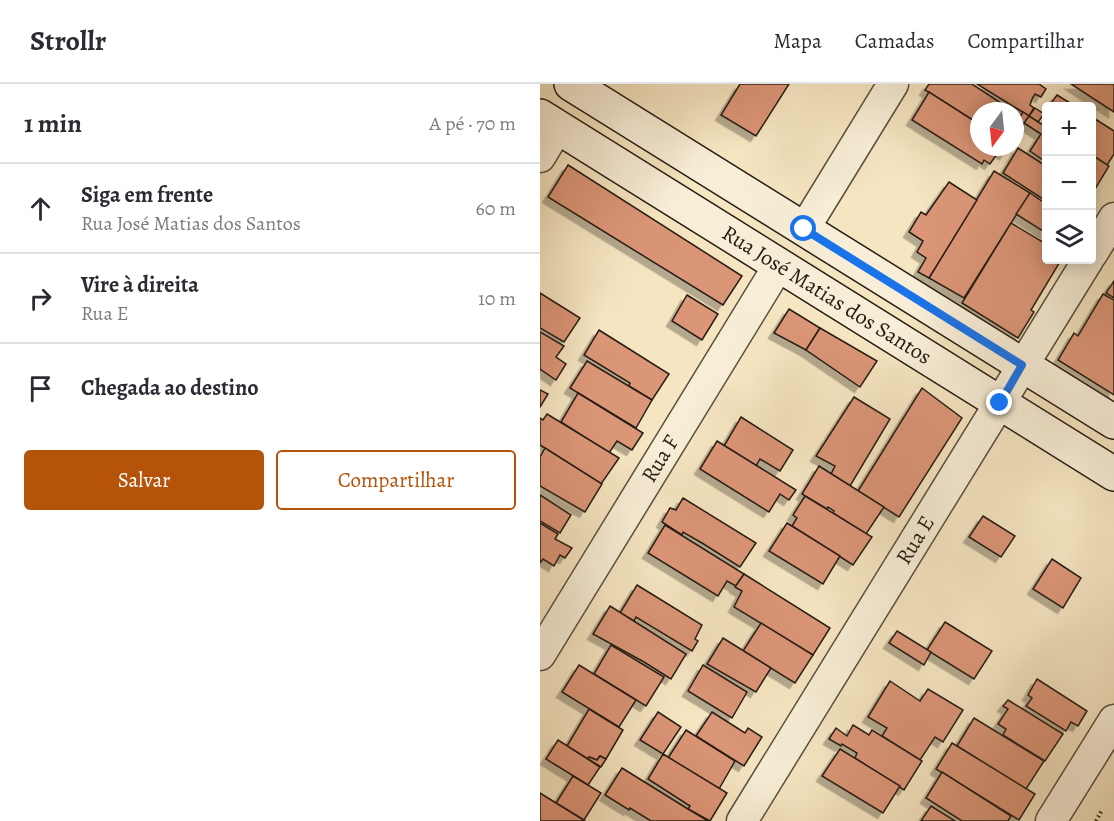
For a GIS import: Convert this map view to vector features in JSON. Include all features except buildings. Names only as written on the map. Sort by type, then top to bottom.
[{"type":"main road","name":"Rua José Matias dos Santos","points":[[580,86],[1114,422]]},
{"type":"main road","name":"Rua José Matias dos Santos","points":[[549,122],[1114,474]]},
{"type":"street","points":[[804,229],[893,84]]},
{"type":"street","points":[[540,157],[549,122]]},
{"type":"street","points":[[1096,247],[1114,218]]},
{"type":"street","name":"Rua E","points":[[742,821],[1085,264]]},
{"type":"street","name":"Rua F","points":[[540,655],[779,265]]},
{"type":"street","points":[[1051,821],[1114,720]]},
{"type":"path","points":[[1096,821],[1102,810]]},
{"type":"route","points":[[804,229],[1022,365],[1000,403]]}]
